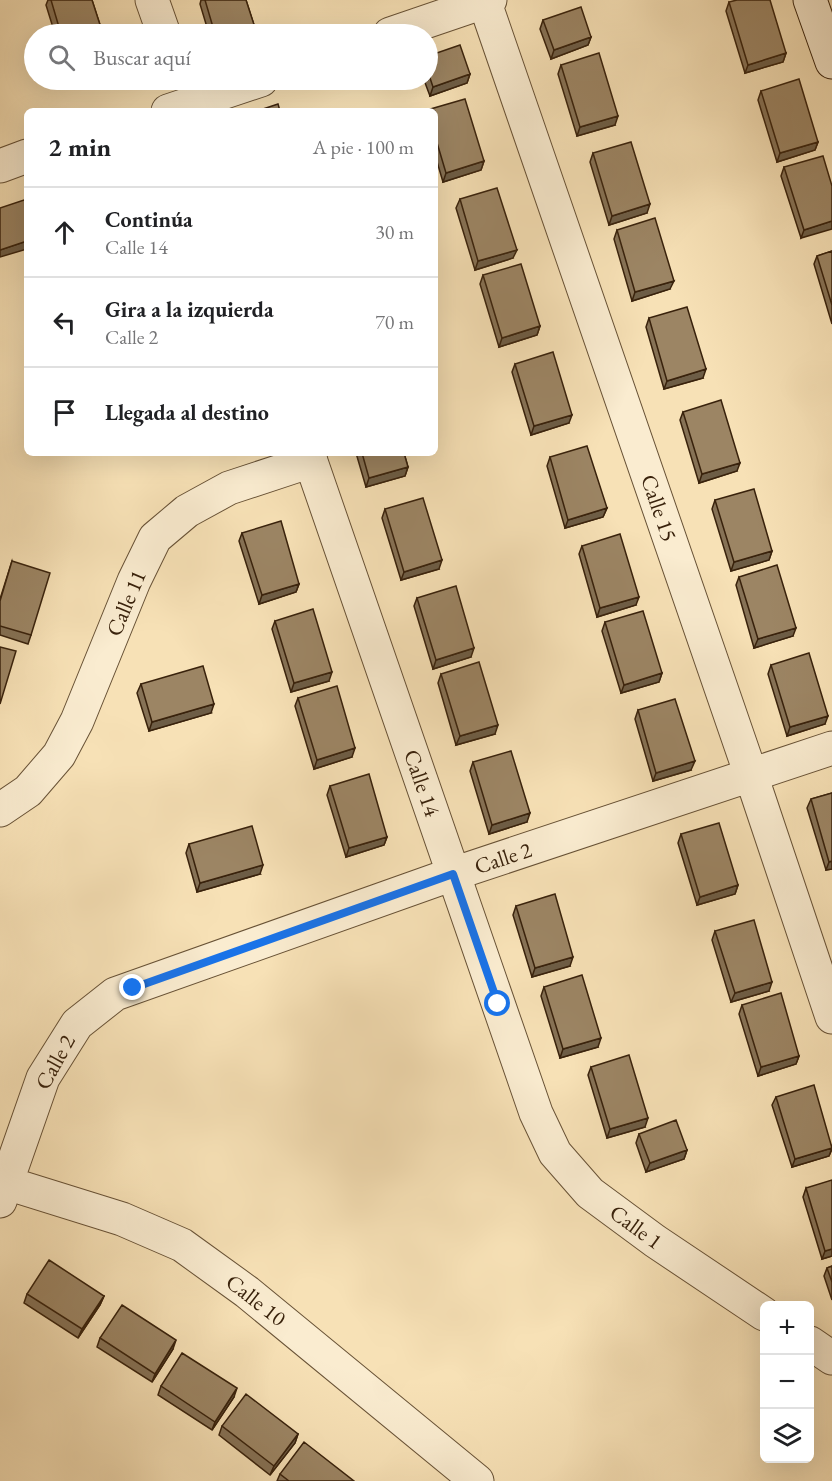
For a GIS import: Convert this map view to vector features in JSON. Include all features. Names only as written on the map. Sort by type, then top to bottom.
[{"type":"street","points":[[152,0],[160,24]]},
{"type":"street","points":[[810,0],[832,62]]},
{"type":"street","points":[[419,24],[486,1]]},
{"type":"street","name":"Calle 15","points":[[486,1],[752,776],[832,1017]]},
{"type":"street","points":[[181,102],[225,90]]},
{"type":"street","points":[[0,166],[24,157]]},
{"type":"street","name":"Calle 11","points":[[0,810],[28,791],[59,755],[77,721],[134,581],[155,538],[187,511],[229,488],[310,457]]},
{"type":"street","name":"Calle 14","points":[[310,457],[536,1113]]},
{"type":"street","name":"Calle 2","points":[[2,1188],[43,1078],[77,1024],[115,994],[453,874],[832,748]]},
{"type":"street","name":"Calle 1","points":[[536,1113],[555,1153],[590,1193],[655,1241],[760,1311]]},
{"type":"street","name":"Calle 10","points":[[2,1188],[122,1219],[182,1245],[248,1292],[477,1481]]},
{"type":"street","points":[[814,1346],[832,1358]]},
{"type":"building","points":[[51,0],[92,0],[100,24],[58,24]]},
{"type":"building","points":[[205,0],[246,0],[254,24],[212,24]]},
{"type":"building","points":[[770,0],[786,53],[748,65],[729,2]]},
{"type":"building","points":[[581,7],[591,37],[554,50],[543,20]]},
{"type":"building","points":[[460,45],[470,74],[438,85],[438,53]]},
{"type":"building","points":[[599,53],[618,116],[580,127],[561,65]]},
{"type":"building","points":[[799,79],[818,142],[780,153],[761,91]]},
{"type":"building","points":[[465,99],[484,161],[446,173],[438,146],[438,108],[434,108]]},
{"type":"building","points":[[278,104],[279,108],[266,108]]},
{"type":"building","points":[[631,142],[650,204],[612,216],[593,153]]},
{"type":"building","points":[[823,156],[832,186],[832,221],[804,230],[784,167]]},
{"type":"building","points":[[497,188],[517,250],[478,261],[460,199]]},
{"type":"building","points":[[24,200],[24,242],[0,250],[0,208]]},
{"type":"building","points":[[655,218],[674,281],[635,292],[617,230]]},
{"type":"building","points":[[832,251],[832,305],[817,256]]},
{"type":"building","points":[[521,264],[540,326],[502,338],[483,275]]},
{"type":"building","points":[[687,307],[706,369],[667,381],[649,318]]},
{"type":"building","points":[[553,352],[572,415],[534,426],[515,364]]},
{"type":"building","points":[[721,400],[740,463],[702,474],[683,412]]},
{"type":"building","points":[[587,446],[607,508],[568,520],[550,457]]},
{"type":"building","points":[[363,456],[405,456],[408,467],[369,478]]},
{"type":"building","points":[[754,489],[772,551],[734,562],[715,500]]},
{"type":"building","points":[[423,498],[442,560],[404,572],[385,509]]},
{"type":"building","points":[[281,521],[299,584],[262,595],[242,533]]},
{"type":"building","points":[[620,534],[639,597],[600,608],[582,546]]},
{"type":"building","points":[[12,561],[50,573],[31,635],[0,626],[0,601]]},
{"type":"building","points":[[777,565],[796,628],[758,639],[739,577]]},
{"type":"building","points":[[456,586],[474,648],[436,660],[417,598]]},
{"type":"building","points":[[313,609],[332,672],[294,683],[275,621]]},
{"type":"building","points":[[643,611],[662,673],[624,685],[605,622]]},
{"type":"building","points":[[0,647],[16,651],[0,704]]},
{"type":"building","points":[[809,653],[828,716],[790,727],[771,665]]},
{"type":"building","points":[[479,662],[498,725],[460,736],[441,674]]},
{"type":"building","points":[[203,666],[214,704],[152,722],[141,684]]},
{"type":"building","points":[[337,686],[355,748],[317,760],[298,698]]},
{"type":"building","points":[[675,699],[695,761],[656,773],[638,710]]},
{"type":"building","points":[[511,751],[530,813],[492,825],[473,762]]},
{"type":"building","points":[[369,774],[387,837],[349,848],[330,786]]},
{"type":"building","points":[[832,793],[832,861],[829,862],[811,799]]},
{"type":"building","points":[[719,823],[738,885],[700,897],[681,834]]},
{"type":"building","points":[[252,826],[263,865],[200,883],[189,844]]},
{"type":"building","points":[[555,894],[573,957],[535,968],[516,906]]},
{"type":"building","points":[[754,920],[772,982],[735,993],[715,931]]},
{"type":"building","points":[[582,975],[601,1038],[563,1049],[544,987]]},
{"type":"building","points":[[781,993],[799,1056],[761,1067],[742,1005]]},
{"type":"building","points":[[629,1055],[648,1118],[610,1129],[591,1067]]},
{"type":"building","points":[[814,1085],[832,1148],[795,1159],[776,1097]]},
{"type":"building","points":[[676,1120],[687,1150],[650,1163],[639,1134]]},
{"type":"building","points":[[832,1180],[832,1249],[825,1251],[806,1188]]},
{"type":"building","points":[[49,1260],[104,1296],[82,1329],[27,1294]]},
{"type":"building","points":[[832,1266],[832,1282],[827,1268]]},
{"type":"building","points":[[122,1305],[176,1340],[155,1374],[100,1338]]},
{"type":"building","points":[[182,1353],[237,1388],[215,1422],[161,1386]]},
{"type":"building","points":[[246,1394],[298,1434],[274,1466],[222,1426]]},
{"type":"building","points":[[304,1442],[354,1481],[289,1481],[280,1474]]},
{"type":"route","points":[[133,988],[453,874],[498,1004]]}]
